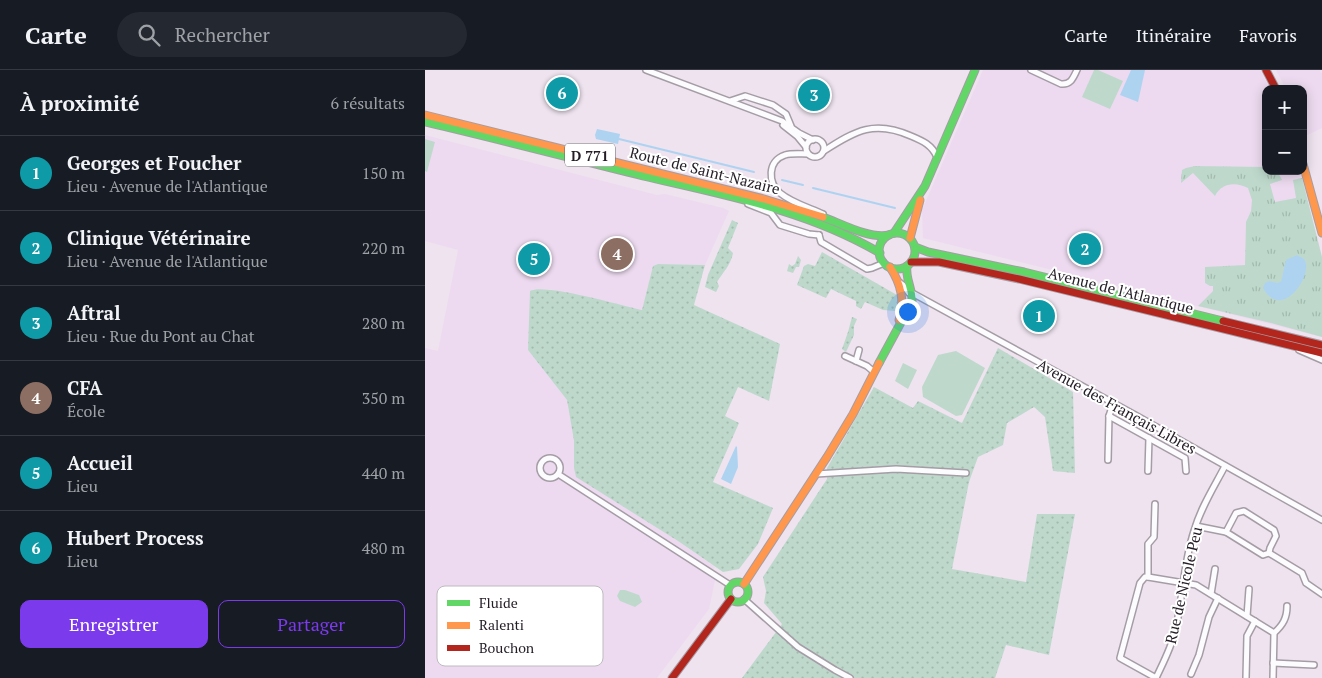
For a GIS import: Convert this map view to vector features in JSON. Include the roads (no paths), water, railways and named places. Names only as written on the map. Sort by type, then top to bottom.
[{"type":"main road","points":[[910,238],[925,186],[975,70]]},
{"type":"main road","points":[[1266,70],[1274,85]]},
{"type":"main road","name":"Route de Saint-Nazaire","points":[[425,115],[764,199],[851,227],[871,236],[880,237],[892,234]]},
{"type":"main road","name":"Route de Saint-Nazaire","points":[[425,122],[777,210],[827,226],[867,244],[880,253]]},
{"type":"main road","points":[[1306,175],[1322,233]]},
{"type":"main road","points":[[896,330],[903,306],[903,298],[899,282],[880,253],[881,243],[892,234],[925,186]]},
{"type":"main road","points":[[744,584],[816,474],[853,413],[896,330],[908,312],[912,294],[906,278],[909,264],[914,257],[915,247],[910,238],[905,234],[892,234]]},
{"type":"main road","name":"Avenue de l'Atlantique","points":[[915,247],[928,252],[1024,272],[1322,344]]},
{"type":"main road","name":"Avenue de l'Atlantique","points":[[909,264],[939,262],[1019,279],[1322,353]]},
{"type":"main road","points":[[887,265],[899,268],[909,264]]},
{"type":"main road","points":[[735,582],[744,584],[748,592],[744,599],[739,602],[731,599],[728,594],[730,585],[735,582]]},
{"type":"main road","points":[[672,678],[731,599]]},
{"type":"street","points":[[646,70],[791,126],[799,133],[813,140],[820,140],[823,143],[824,151]]},
{"type":"street","points":[[1031,70],[1061,84],[1072,81],[1077,70]]},
{"type":"street","points":[[730,101],[745,96],[773,105],[786,114],[791,126]]},
{"type":"street","points":[[777,120],[797,136],[806,147],[808,154]]},
{"type":"street","points":[[851,227],[781,194],[774,186],[771,177],[771,170],[778,159],[784,155],[791,154],[820,156],[824,151],[861,131],[879,127],[896,129],[924,141],[930,145],[937,157]]},
{"type":"street","points":[[806,147],[813,140]]},
{"type":"street","points":[[731,197],[771,213],[780,225],[809,234],[819,235]]},
{"type":"street","points":[[819,235],[827,226]]},
{"type":"street","points":[[819,235],[821,242],[867,268],[887,265]]},
{"type":"street","name":"Avenue des Français Libres","points":[[899,282],[909,294],[1190,446],[1322,520]]},
{"type":"street","points":[[1277,342],[1322,360]]},
{"type":"street","points":[[855,361],[859,350]]},
{"type":"street","points":[[845,356],[867,366],[875,372]]},
{"type":"street","points":[[1108,460],[1109,416],[1113,404]]},
{"type":"street","points":[[1109,416],[1183,456],[1185,458],[1186,471]]},
{"type":"street","points":[[1148,471],[1149,438]]},
{"type":"street","points":[[1183,456],[1190,446]]},
{"type":"street","name":"Rue de Nicole Peu","points":[[1156,678],[1175,633],[1187,557],[1196,526],[1204,504],[1225,466]]},
{"type":"street","points":[[816,474],[897,470],[965,474]]},
{"type":"street","points":[[558,474],[730,585]]},
{"type":"street","points":[[1148,577],[1148,544],[1154,538],[1155,504]]},
{"type":"street","points":[[1225,532],[1236,513],[1243,511],[1274,530],[1276,539],[1269,553]]},
{"type":"street","points":[[1196,526],[1225,532],[1263,555],[1269,553],[1302,573],[1305,583],[1322,594]]},
{"type":"street","points":[[1211,594],[1215,569]]},
{"type":"street","points":[[1156,678],[1119,658],[1140,583],[1145,577],[1196,585],[1274,633]]},
{"type":"street","points":[[1247,616],[1249,589]]},
{"type":"street","points":[[1191,674],[1199,655],[1209,617],[1219,598]]},
{"type":"street","points":[[744,599],[798,647],[850,678]]},
{"type":"street","points":[[1273,678],[1274,633],[1280,628],[1287,616],[1287,606]]},
{"type":"street","points":[[1246,678],[1247,636],[1255,621]]},
{"type":"street","points":[[1273,663],[1313,665]]},
{"type":"water","points":[[1131,70],[1145,70],[1138,102],[1120,95]]},
{"type":"water","points":[[597,129],[620,134],[618,144],[596,139]]},
{"type":"water","points":[[1297,255],[1304,259],[1306,266],[1301,284],[1287,298],[1279,300],[1271,297],[1263,288],[1265,283],[1269,281],[1281,282],[1286,260]]},
{"type":"water","points":[[736,446],[738,467],[731,484],[721,479]]},
{"type":"waterway","points":[[619,139],[754,172]]},
{"type":"waterway","points":[[782,180],[803,185]]},
{"type":"waterway","points":[[813,188],[895,208]]},
{"type":"place","name":"Hubert Process","points":[[562,93]]},
{"type":"place","name":"Aftral","points":[[814,95]]},
{"type":"place","name":"Clinique Vétérinaire","points":[[1085,249]]},
{"type":"place","name":"CFA","points":[[617,254]]},
{"type":"place","name":"Accueil","points":[[534,259]]},
{"type":"place","name":"Georges et Foucher","points":[[1039,316]]}]
